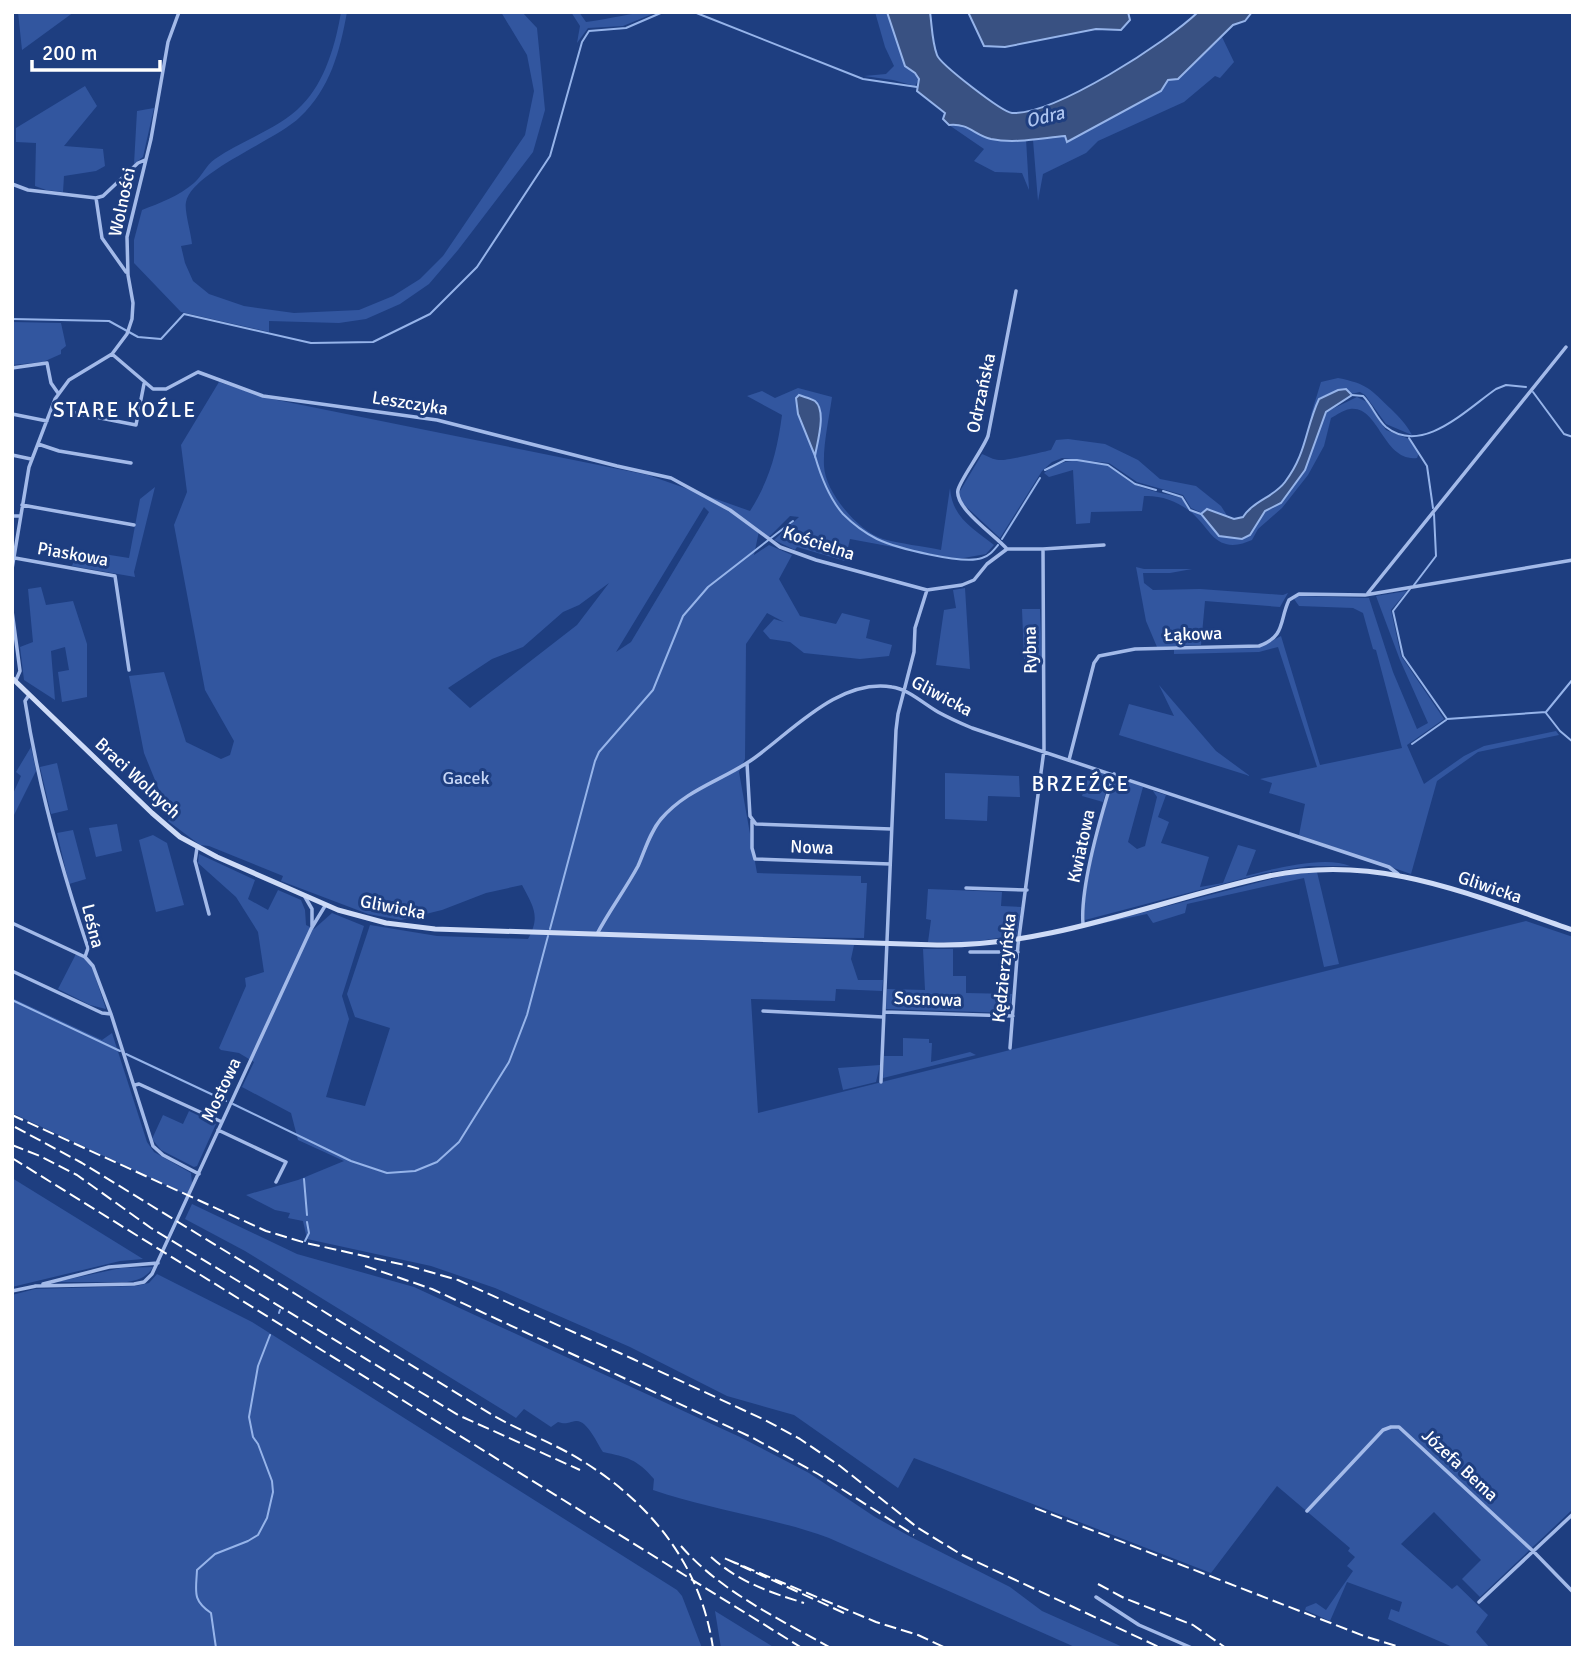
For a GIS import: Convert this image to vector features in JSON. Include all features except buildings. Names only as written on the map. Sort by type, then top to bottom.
[{"type":"main road","name":"Braci Wolnych","points":[[14,680],[157,818],[198,848]]},
{"type":"main road","name":"Gliwicka","points":[[198,848],[324,905],[386,923],[414,927],[964,945],[1020,940],[1269,876],[1305,870],[1360,870],[1398,874],[1446,887],[1573,930]]},
{"type":"street","name":"Wolności","points":[[12,569],[15,534],[32,459],[58,393],[78,373],[112,354],[129,328],[133,303],[128,275],[127,237],[158,102],[166,51],[179,12]]},
{"type":"street","points":[[12,184],[27,190],[96,198],[145,160]]},
{"type":"street","points":[[96,198],[102,238],[128,275]]},
{"type":"street","name":"Odrzańska","points":[[1007,549],[963,509],[958,490],[988,436],[1016,291]]},
{"type":"street","points":[[1366,595],[1566,347]]},
{"type":"street","points":[[75,413],[136,425],[144,384],[112,354]]},
{"type":"street","points":[[12,368],[47,363],[51,383],[58,393]]},
{"type":"street","name":"Leszczyka","points":[[144,384],[163,390],[198,372],[262,396],[436,420],[676,480]]},
{"type":"street","points":[[12,414],[47,421]]},
{"type":"street","points":[[38,444],[59,451],[131,463]]},
{"type":"street","points":[[12,455],[32,459]]},
{"type":"street","name":"Kościelna","points":[[676,480],[730,510],[769,541],[816,560],[927,590]]},
{"type":"street","points":[[22,505],[134,524]]},
{"type":"street","points":[[12,516],[19,516]]},
{"type":"street","points":[[881,1082],[896,730],[914,652],[915,628],[927,590],[962,585],[974,580],[987,564],[1007,549],[1104,545]]},
{"type":"street","name":"Rybna","points":[[1043,549],[1044,750]]},
{"type":"street","name":"Piaskowa","points":[[15,558],[115,576],[130,670]]},
{"type":"street","points":[[1366,595],[1573,560]]},
{"type":"street","name":"Łąkowa","points":[[1069,760],[1094,663],[1099,656],[1135,649],[1259,646],[1267,643],[1281,630],[1286,605],[1292,596],[1366,595]]},
{"type":"street","points":[[12,611],[20,671],[14,680]]},
{"type":"street","name":"Gliwicka","points":[[597,934],[638,865],[659,821],[684,797],[747,763],[801,720],[835,699],[876,687],[892,687],[904,691],[954,720],[1389,867],[1398,874]]},
{"type":"street","name":"Leśna","points":[[29,695],[25,701],[33,747],[63,869],[88,949],[85,957],[93,966],[111,1014],[153,1146],[163,1155],[199,1174]]},
{"type":"street","name":"Kędzierzyńska","points":[[1010,1048],[1018,952],[1044,750]]},
{"type":"street","points":[[747,763],[752,837]]},
{"type":"street","points":[[737,768],[747,775]]},
{"type":"street","name":"Kwiatowa","points":[[1083,924],[1084,896],[1114,774]]},
{"type":"street","name":"Nowa","points":[[752,820],[765,826],[779,824],[891,829]]},
{"type":"street","points":[[752,837],[765,826]]},
{"type":"street","name":"Nowa","points":[[752,837],[755,859],[890,864]]},
{"type":"street","points":[[198,848],[195,861],[209,914]]},
{"type":"street","points":[[1360,870],[1362,858]]},
{"type":"street","name":"Kędzierzyńska","points":[[966,888],[1027,890]]},
{"type":"street","points":[[305,897],[313,915]]},
{"type":"street","points":[[313,915],[318,906],[324,905]]},
{"type":"street","name":"Mostowa","points":[[35,1286],[139,1284],[148,1279],[158,1263],[324,905]]},
{"type":"street","name":"Mostowa","points":[[311,929],[313,915]]},
{"type":"street","points":[[12,923],[85,957]]},
{"type":"street","points":[[970,952],[1018,952]]},
{"type":"street","points":[[12,971],[102,1013],[111,1014]]},
{"type":"street","points":[[763,1011],[884,1014]]},
{"type":"street","name":"Sosnowa","points":[[884,1014],[1013,1016]]},
{"type":"street","points":[[134,1085],[139,1084],[222,1122]]},
{"type":"street","points":[[218,1130],[286,1162],[276,1182]]},
{"type":"street","name":"Mostowa","points":[[12,1291],[109,1267],[158,1263]]},
{"type":"street","name":"Józefa Bema","points":[[1307,1511],[1383,1430],[1395,1426],[1403,1430],[1534,1552],[1573,1592]]},
{"type":"street","points":[[1479,1602],[1573,1514]]},
{"type":"street","points":[[1096,1597],[1139,1625],[1192,1648]]},
{"type":"green space","points":[[18,12],[74,12],[22,50]]},
{"type":"green space","points":[[341,12],[347,12],[337,55],[326,82],[310,106],[289,126],[203,179],[186,202],[192,244],[181,246],[185,263],[193,281],[209,294],[244,306],[294,313],[359,310],[393,296],[420,279],[443,256],[525,135],[534,91],[527,55],[501,12],[522,12],[537,28],[545,110],[533,152],[429,284],[400,304],[366,319],[339,323],[269,321],[269,332],[181,312],[134,263],[134,240],[142,210],[182,192],[197,180],[215,159],[271,128],[302,105],[323,74]]},
{"type":"green space","points":[[571,12],[579,12],[586,22],[657,12],[623,26],[588,28],[577,43],[580,26]]},
{"type":"green space","points":[[875,12],[887,12],[905,66],[919,79],[915,86],[864,76],[886,74],[894,66],[885,47]]},
{"type":"green space","points":[[1222,37],[1234,62],[1220,78],[1215,76],[1184,102],[1098,141],[1086,153],[1043,174],[1038,201],[1033,140],[1066,136],[1068,141],[1161,91],[1168,80],[1178,79]]},
{"type":"green space","points":[[85,86],[97,106],[64,146],[103,149],[105,166],[96,171],[64,176],[63,192],[35,186],[36,143],[16,142],[16,128]]},
{"type":"green space","points":[[154,108],[143,157],[134,164],[137,111]]},
{"type":"green space","points":[[961,123],[990,138],[1026,139],[1029,190],[1022,173],[995,172],[974,161],[984,149],[949,125]]},
{"type":"green space","points":[[12,322],[61,323],[66,346],[61,350],[61,354],[43,362],[12,365]]},
{"type":"green space","points":[[1338,378],[1362,385],[1373,392],[1400,418],[1412,435],[1386,424],[1365,395],[1360,392],[1351,394],[1346,389],[1319,398],[1310,418],[1321,382]]},
{"type":"green space","name":"Gacek","points":[[219,382],[267,398],[648,475],[750,511],[772,465],[782,415],[747,396],[762,391],[775,398],[798,388],[832,397],[824,449],[826,476],[844,509],[873,535],[890,541],[941,550],[950,488],[959,515],[994,545],[986,554],[958,559],[850,539],[845,561],[797,547],[795,550],[774,540],[799,517],[790,516],[769,537],[759,531],[754,555],[769,545],[792,555],[779,579],[800,616],[836,624],[842,613],[870,620],[866,638],[892,645],[889,656],[860,659],[804,653],[790,642],[770,639],[763,631],[774,619],[784,622],[767,613],[746,644],[745,759],[739,772],[757,873],[861,876],[861,883],[867,883],[864,938],[758,937],[749,942],[854,945],[851,959],[858,980],[883,980],[882,991],[836,989],[835,1001],[751,999],[758,1113],[1526,921],[1573,937],[1573,1509],[1480,1597],[1462,1579],[1481,1560],[1434,1512],[1401,1544],[1452,1589],[1457,1585],[1488,1615],[1476,1632],[1490,1648],[1455,1648],[1388,1619],[1391,1609],[1399,1612],[1402,1602],[1347,1582],[1330,1621],[1305,1610],[1316,1603],[1326,1610],[1353,1571],[1347,1566],[1355,1557],[1348,1551],[1350,1548],[1277,1486],[1211,1573],[914,1458],[898,1488],[794,1415],[727,1396],[630,1347],[495,1288],[431,1266],[307,1239],[303,1221],[288,1218],[290,1213],[275,1210],[246,1195],[298,1180],[344,1161],[298,1140],[291,1113],[242,1087],[254,1062],[239,1053],[219,1048],[246,986],[245,978],[264,972],[258,932],[236,897],[198,863],[199,854],[255,880],[248,899],[268,910],[278,890],[301,900],[306,925],[314,929],[332,913],[364,926],[342,996],[349,1019],[326,1097],[365,1106],[390,1028],[355,1017],[347,994],[370,925],[437,936],[528,939],[535,917],[522,885],[486,893],[442,910],[401,920],[368,914],[281,881],[283,876],[209,846],[200,845],[168,821],[170,817],[144,753],[129,676],[164,672],[186,742],[221,759],[230,755],[234,741],[205,690],[174,525],[187,492],[181,445]],"holes":[[[704,507],[709,512],[631,642],[616,652]],[[609,583],[577,625],[470,708],[448,688],[492,659],[523,647],[563,612],[579,605]]]},
{"type":"green space","points":[[1357,397],[1367,402],[1386,430],[1409,439],[1419,453],[1417,458],[1406,457],[1396,451],[1360,410],[1342,411],[1331,418],[1324,446],[1308,475],[1282,508],[1258,529],[1252,540],[1239,544],[1221,542],[1187,509],[1152,496],[1144,496],[1142,511],[1091,512],[1090,523],[1076,524],[1073,470],[1049,477],[1044,473],[1066,462],[1090,461],[1107,465],[1139,486],[1182,498],[1189,510],[1201,514],[1219,536],[1255,527],[1265,511],[1274,508],[1313,450],[1326,412]]},
{"type":"green space","points":[[1056,440],[1105,444],[1138,460],[1160,479],[1196,486],[1221,506],[1228,517],[1207,509],[1202,513],[1191,508],[1183,495],[1137,482],[1109,463],[1062,458],[1042,471],[1000,538],[960,501],[960,491],[982,454],[997,460],[1009,459],[1051,450]]},
{"type":"green space","points":[[155,487],[135,577],[72,566],[78,550],[129,558],[140,499]]},
{"type":"green space","points":[[1136,567],[1192,569],[1170,573],[1143,573],[1144,583],[1153,590],[1200,589],[1283,595],[1288,593],[1280,607],[1205,601],[1201,645],[1157,647],[1146,621]]},
{"type":"green space","points":[[41,587],[46,605],[73,601],[87,644],[87,697],[62,702],[58,672],[69,670],[65,647],[51,651],[55,700],[24,680],[20,647],[33,642],[28,589]]},
{"type":"green space","points":[[965,588],[970,669],[936,665],[944,610],[956,608],[953,590]]},
{"type":"green space","points":[[1407,591],[1391,610],[1401,656],[1444,719],[1407,745],[1424,784],[1464,756],[1484,746],[1556,731],[1559,735],[1478,752],[1437,781],[1411,874],[1299,835],[1305,804],[1269,793],[1272,783],[1260,779],[1317,767],[1278,647],[1259,652],[1174,654],[1174,650],[1258,648],[1281,636],[1320,765],[1402,748],[1376,650],[1373,649],[1363,613],[1353,608],[1299,606],[1294,599],[1298,596],[1369,598],[1393,672],[1417,729],[1428,723],[1376,596]]},
{"type":"green space","points":[[1022,609],[1040,609],[1042,658],[1024,659]]},
{"type":"green space","points":[[1159,685],[1216,751],[1250,776],[1119,735],[1129,704],[1174,716]]},
{"type":"green space","points":[[31,747],[36,771],[12,819],[12,796],[21,776],[16,772]]},
{"type":"green space","points":[[57,763],[68,810],[51,814],[40,767]]},
{"type":"green space","points":[[1091,770],[1111,775],[1103,802],[1082,796]]},
{"type":"green space","points":[[945,773],[1019,776],[1020,797],[988,796],[987,821],[945,819]]},
{"type":"green space","points":[[1115,777],[1143,787],[1128,842],[1137,849],[1145,846],[1157,797],[1153,791],[1166,795],[1158,817],[1169,822],[1161,843],[1209,857],[1200,887],[1223,883],[1238,845],[1256,850],[1246,876],[1313,862],[1350,866],[1309,866],[1264,873],[1085,920],[1084,907],[1090,870]]},
{"type":"green space","points":[[117,824],[122,851],[96,857],[89,828]]},
{"type":"green space","points":[[73,830],[86,879],[69,884],[57,833]]},
{"type":"green space","points":[[153,835],[167,843],[184,905],[156,912],[139,840]]},
{"type":"green space","points":[[1317,872],[1339,964],[1324,967],[1304,878],[1187,904],[1185,913],[1153,923],[1147,914],[1099,924],[1290,874]]},
{"type":"green space","points":[[928,889],[1002,892],[1001,906],[1021,907],[1017,935],[966,943],[928,942],[931,920],[926,919]]},
{"type":"green space","points":[[923,949],[953,949],[953,976],[966,976],[966,993],[1012,994],[1009,1013],[886,1009],[887,989],[925,990]]},
{"type":"green space","points":[[76,954],[90,961],[106,1009],[90,1005],[58,989]]},
{"type":"green space","points":[[12,998],[102,1040],[112,1033],[147,1142],[154,1152],[191,1173],[192,1183],[187,1195],[12,1113]]},
{"type":"green space","points":[[903,1038],[929,1039],[929,1043],[932,1043],[931,1062],[970,1052],[976,1055],[883,1078],[884,1056],[903,1056]]},
{"type":"green space","points":[[880,1065],[876,1082],[843,1090],[838,1068]]},
{"type":"green space","points":[[189,1111],[216,1124],[197,1166],[194,1167],[161,1150],[152,1139],[163,1115],[183,1124]]},
{"type":"green space","points":[[12,1178],[143,1259],[120,1261],[12,1287]]},
{"type":"green space","points":[[192,1204],[297,1254],[414,1287],[740,1437],[809,1473],[875,1517],[911,1537],[1010,1587],[1042,1611],[1125,1648],[1077,1648],[829,1538],[786,1524],[653,1490],[654,1479],[648,1472],[631,1460],[603,1452],[584,1424],[576,1421],[558,1422],[551,1427],[524,1409],[516,1418],[245,1251],[185,1219]]},
{"type":"green space","points":[[153,1267],[142,1277],[127,1282],[56,1282],[121,1268]]},
{"type":"green space","points":[[157,1274],[252,1322],[677,1590],[682,1596],[702,1648],[12,1648],[12,1295],[35,1289],[136,1286],[149,1283]]},
{"type":"green space","points":[[715,1611],[775,1648],[721,1648]]},
{"type":"water","name":"Odra","points":[[887,12],[930,12],[934,45],[941,60],[985,97],[1012,113],[1031,110],[1082,90],[1137,58],[1198,12],[1252,12],[1245,21],[1233,25],[1178,79],[1168,80],[1161,91],[1067,142],[1065,136],[1019,141],[991,139],[967,127],[949,125],[943,119],[945,113],[917,91],[919,79],[905,66]]},
{"type":"water","points":[[968,12],[1128,12],[1130,20],[1121,30],[1096,29],[1005,47],[984,46]]},
{"type":"water","points":[[1346,389],[1352,395],[1326,412],[1305,470],[1281,503],[1265,511],[1250,535],[1242,539],[1219,536],[1201,514],[1207,509],[1234,519],[1243,517],[1252,507],[1275,492],[1298,461],[1319,399]]},
{"type":"water","points":[[799,395],[815,401],[819,406],[820,427],[815,456],[798,414],[796,398]]},
{"type":"waterway","points":[[12,319],[109,321],[138,337],[161,339],[184,314],[311,343],[373,342],[430,314],[477,267],[550,156],[582,42],[589,31],[626,28],[663,12]]},
{"type":"waterway","points":[[694,12],[863,79],[917,87]]},
{"type":"waterway","points":[[1352,395],[1363,396],[1386,427],[1400,435],[1414,436],[1444,426],[1496,389],[1506,385],[1526,387]]},
{"type":"waterway","points":[[1533,392],[1564,434],[1573,437]]},
{"type":"waterway","points":[[1409,438],[1427,466],[1433,508]]},
{"type":"waterway","points":[[815,456],[826,487],[838,508],[855,525],[877,539],[914,551],[973,560],[991,553],[998,545]]},
{"type":"waterway","points":[[1045,470],[1065,460],[1108,465],[1135,484],[1156,490]]},
{"type":"waterway","points":[[1002,539],[1040,478]]},
{"type":"waterway","points":[[1163,491],[1182,497],[1190,510],[1201,514]]},
{"type":"waterway","points":[[1414,585],[1436,556],[1434,514]]},
{"type":"waterway","points":[[550,929],[599,752],[653,690],[683,616],[708,587],[793,521]]},
{"type":"waterway","points":[[1410,589],[1393,611],[1403,656],[1447,719],[1546,712],[1573,679]]},
{"type":"waterway","points":[[1546,713],[1573,742]]},
{"type":"waterway","points":[[1412,744],[1446,720]]},
{"type":"waterway","points":[[233,1104],[351,1161],[387,1173],[415,1171],[437,1162],[459,1142],[509,1062],[527,1015],[548,936]]},
{"type":"waterway","points":[[12,1000],[120,1051]]},
{"type":"waterway","points":[[126,1054],[226,1101]]},
{"type":"waterway","points":[[304,1179],[307,1215]]},
{"type":"waterway","points":[[305,1241],[309,1233],[307,1222]]},
{"type":"waterway","points":[[216,1648],[211,1613],[196,1595],[197,1570],[215,1554],[258,1535],[267,1518],[273,1492],[272,1481],[253,1437],[249,1417],[258,1366],[270,1335]]},
{"type":"railway","points":[[12,1115],[266,1231],[458,1280],[765,1420],[800,1439],[840,1466],[918,1528],[962,1555],[1161,1648]]},
{"type":"railway","points":[[15,1127],[82,1163],[494,1416],[595,1469],[620,1488],[664,1532],[695,1586],[706,1616],[713,1648]]},
{"type":"railway","points":[[12,1145],[77,1175],[151,1228],[458,1415],[580,1470]]},
{"type":"railway","points":[[12,1158],[802,1648]]},
{"type":"railway","points":[[365,1266],[432,1289],[753,1438],[818,1474],[914,1535]]},
{"type":"railway","points":[[1035,1508],[1364,1636],[1403,1648]]},
{"type":"railway","points":[[681,1546],[732,1590],[831,1648]]},
{"type":"railway","points":[[711,1557],[744,1580],[804,1603]]},
{"type":"railway","points":[[844,1613],[724,1558],[876,1622],[918,1635],[946,1648]]},
{"type":"railway","points":[[1098,1584],[1124,1598],[1193,1625],[1226,1648]]},
{"type":"district","name":"STARE KOŹLE","points":[[125,410]]},
{"type":"district","name":"BRZEŹCE","points":[[1081,784]]}]
